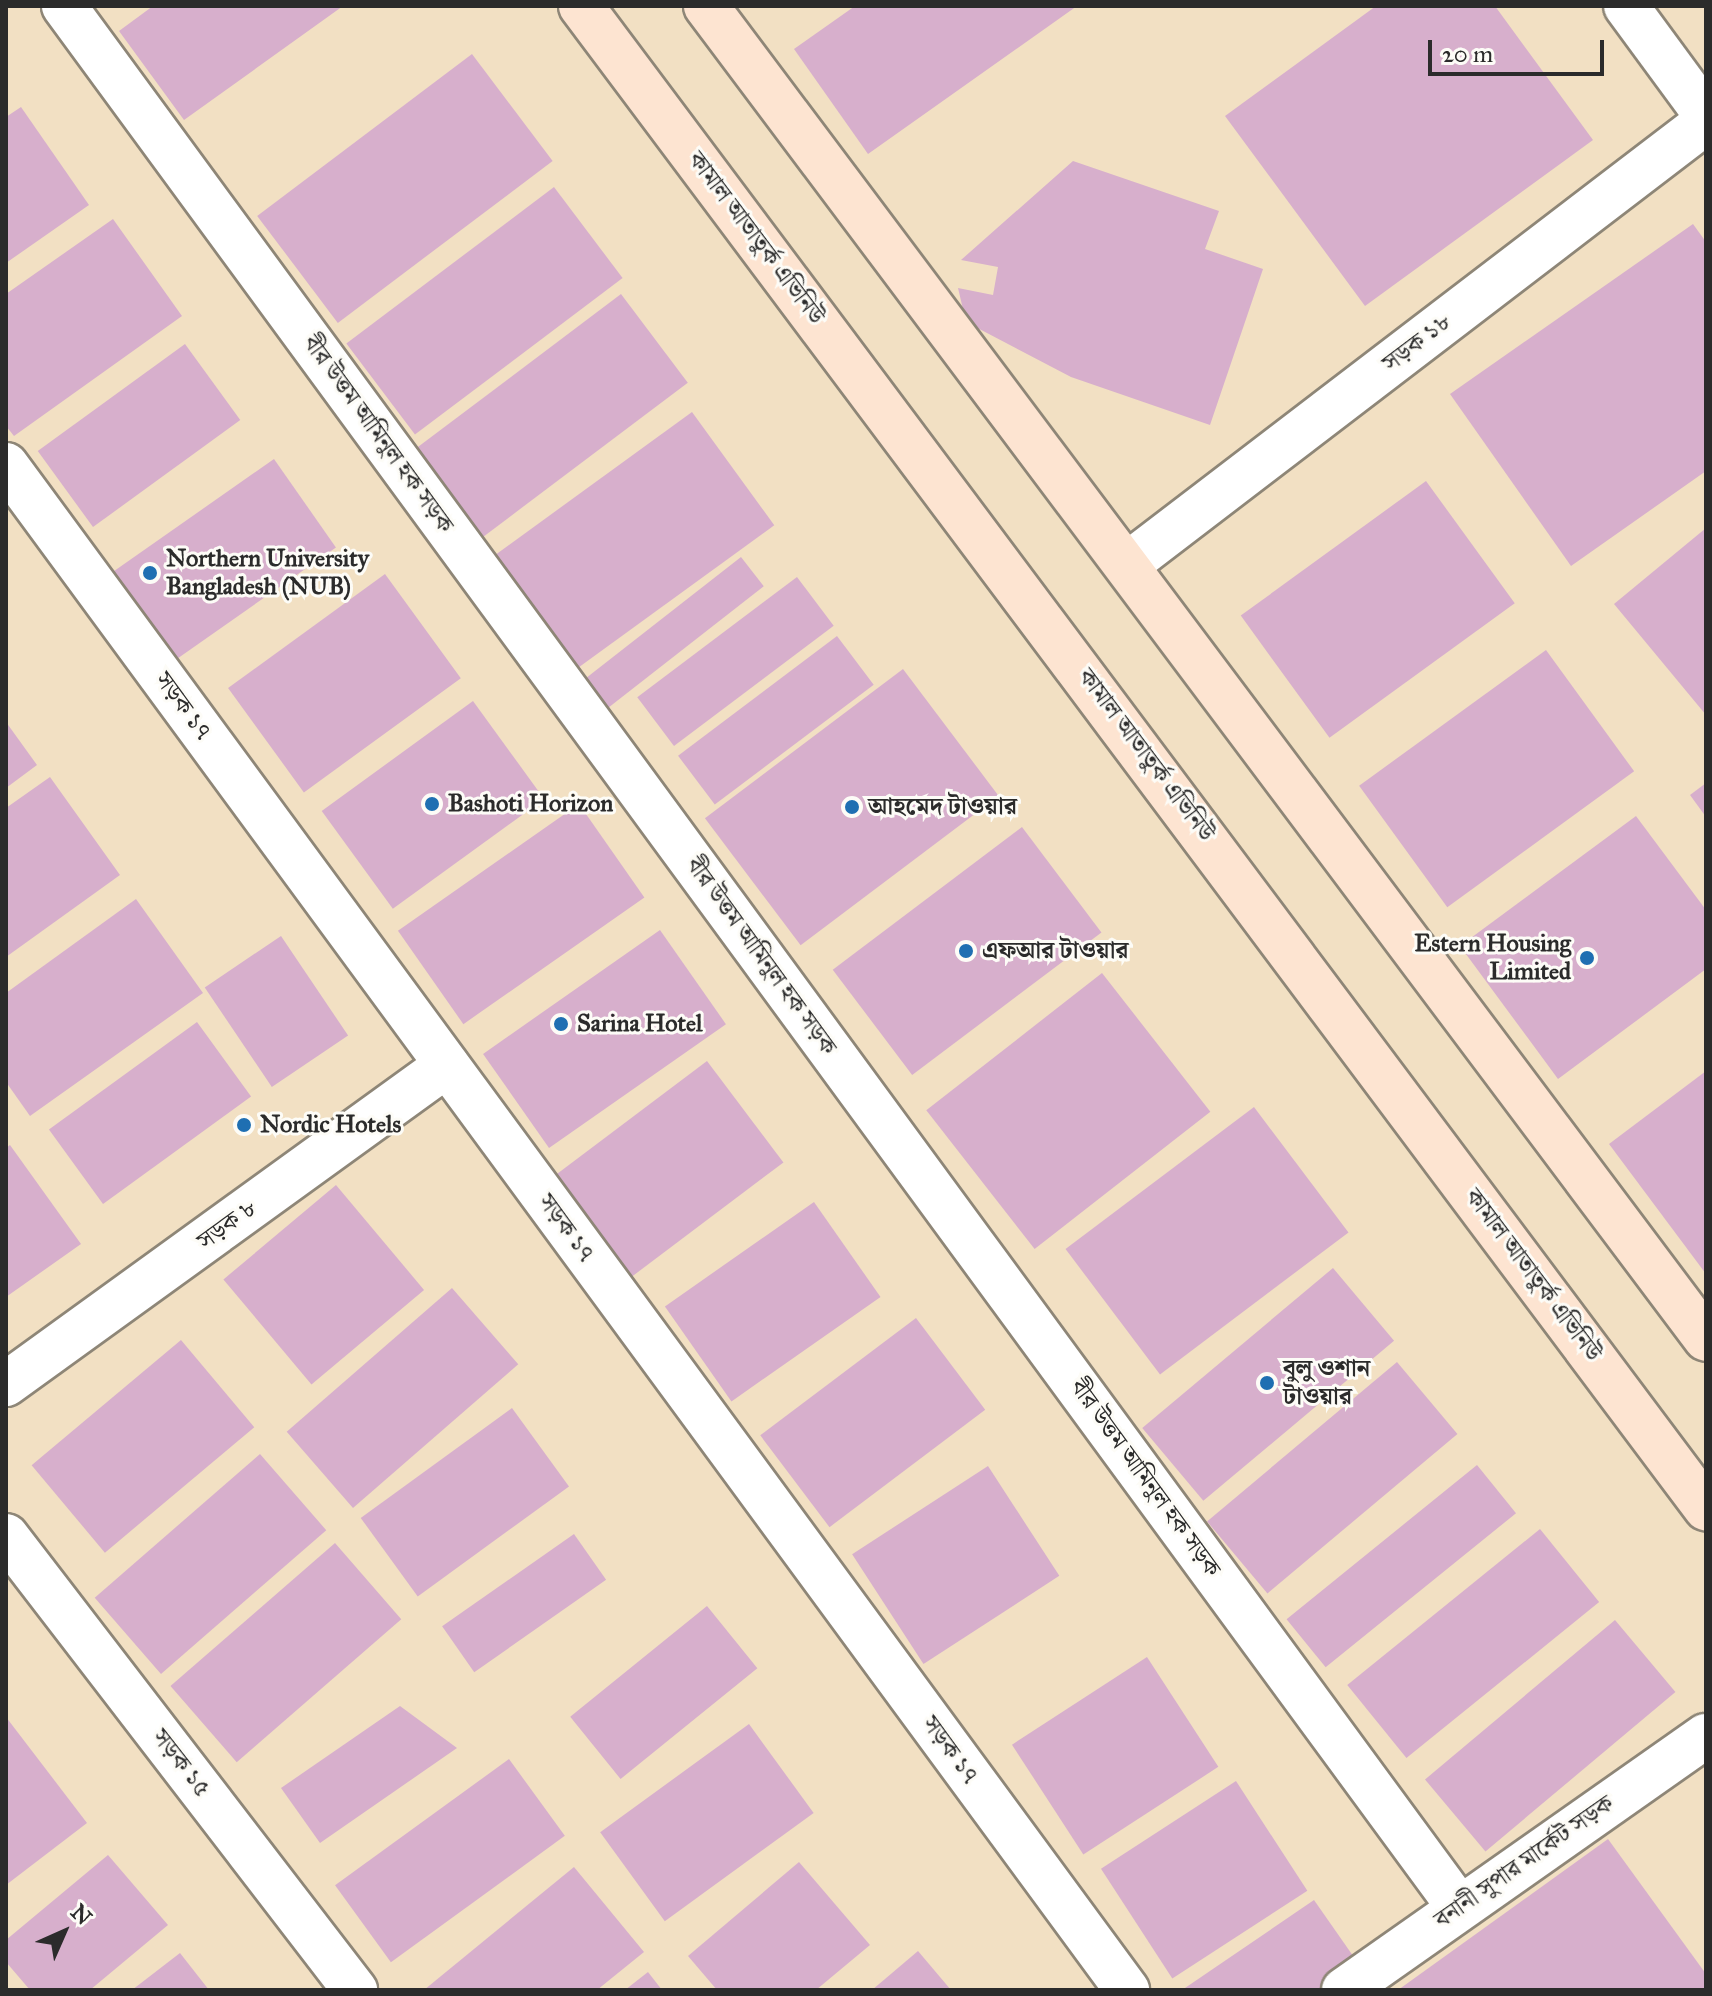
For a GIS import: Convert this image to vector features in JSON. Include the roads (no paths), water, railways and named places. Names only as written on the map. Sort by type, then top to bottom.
[{"type":"main road","name":"কামাল আতাতুর্ক এভিনিউ","points":[[581,6],[1706,1508]]},
{"type":"main road","points":[[706,6],[1128,564],[1706,1339]]},
{"type":"street","name":"বীর উত্তম আমিনুল হক সড়ক","points":[[64,6],[1458,1906]]},
{"type":"street","points":[[1626,6],[1706,115]]},
{"type":"street","name":"সড়ক ১৮","points":[[1128,564],[1706,122]]},
{"type":"street","name":"সড়ক ১৭","points":[[6,465],[1127,1990]]},
{"type":"street","name":"সড়ক ৮","points":[[6,1384],[447,1065]]},
{"type":"street","name":"সড়ক ১৫","points":[[6,1536],[355,1990]]},
{"type":"street","name":"বনানী সুপার মার্কেট সড়ক","points":[[1344,1990],[1458,1906],[1706,1736]]},
{"type":"place","name":"Northern University Bangladesh (NUB)","points":[[150,573]]},
{"type":"place","name":"Bashoti Horizon","points":[[432,804]]},
{"type":"place","name":"আহমেদ টাওয়ার","points":[[852,807]]},
{"type":"place","name":"এফআর টাওয়ার","points":[[966,951]]},
{"type":"place","name":"Estern Housing Limited","points":[[1587,958]]},
{"type":"place","name":"Sarina Hotel","points":[[561,1024]]},
{"type":"place","name":"Nordic Hotels","points":[[244,1125]]},
{"type":"place","name":"বুলু ওশান টাওয়ার","points":[[1267,1383]]}]
